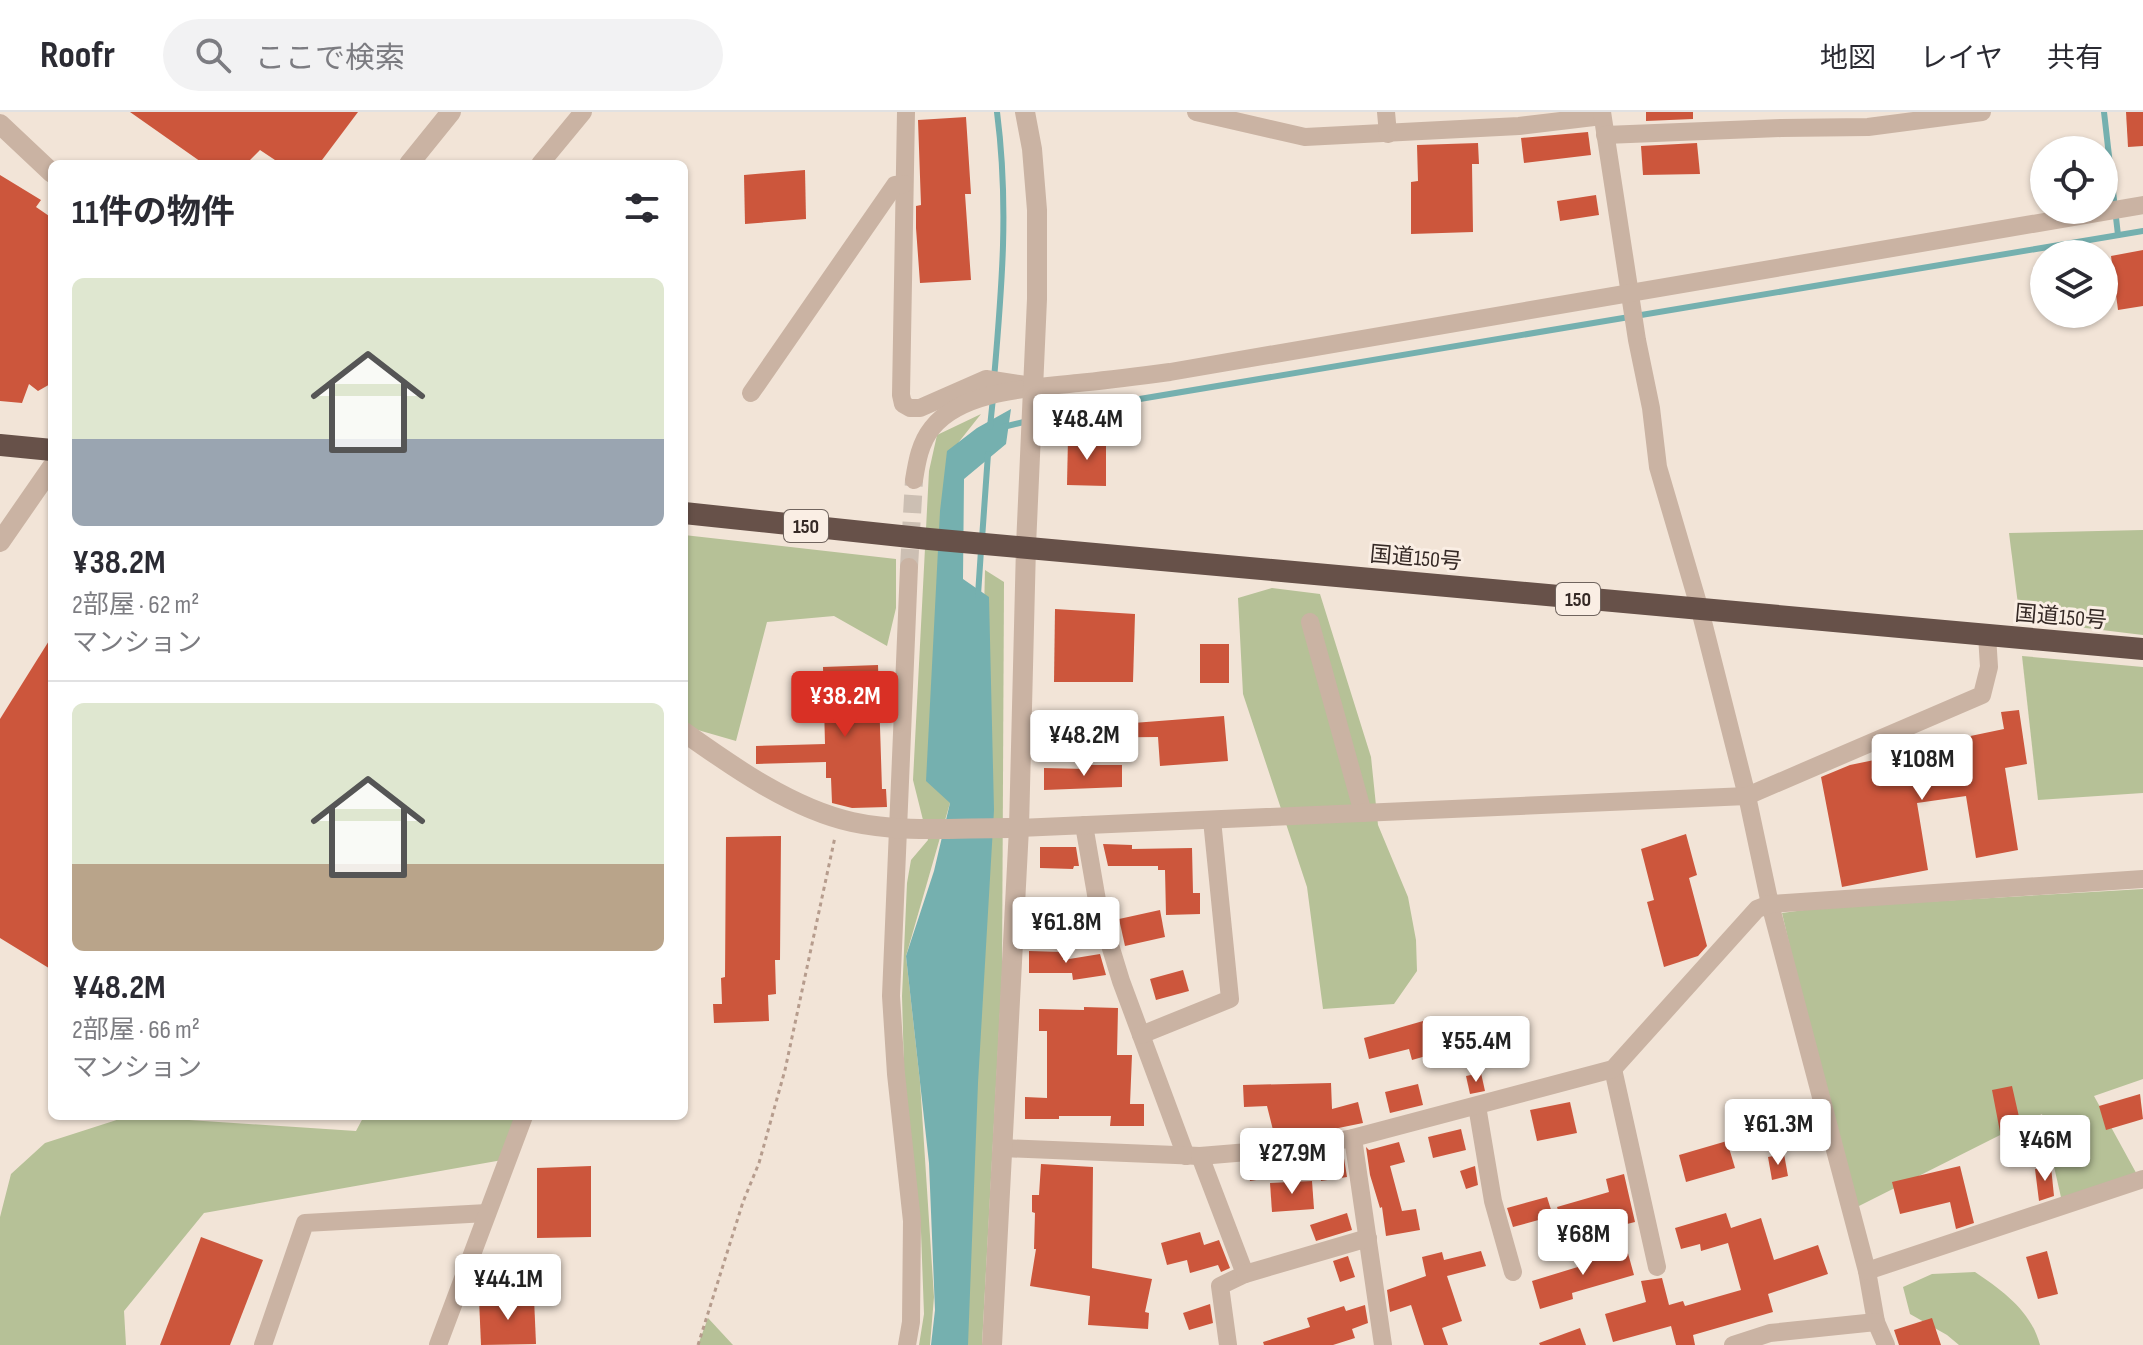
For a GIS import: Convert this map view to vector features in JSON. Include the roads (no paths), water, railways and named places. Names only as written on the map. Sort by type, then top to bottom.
[{"type":"highway","points":[[0,445],[48,450]]},
{"type":"highway","name":"国道150号","points":[[688,513],[929,539],[2143,649]]},
{"type":"street","points":[[412,160],[451,112]]},
{"type":"street","points":[[543,160],[583,112]]},
{"type":"street","points":[[906,112],[903,404],[920,408],[986,379],[1003,380],[1033,392]]},
{"type":"street","points":[[992,1345],[1002,1148],[1020,546],[1032,434],[1037,299],[1037,210],[1032,149],[1025,112]]},
{"type":"street","points":[[1196,112],[1305,137],[1519,126],[1602,114],[1658,467],[1700,610],[1747,796],[1770,904],[1867,1271],[1876,1322],[1886,1345]]},
{"type":"street","points":[[1386,112],[1388,134]]},
{"type":"street","points":[[1605,135],[1868,127],[1982,112]]},
{"type":"street","points":[[0,124],[48,169]]},
{"type":"street","points":[[751,393],[895,185],[904,184]]},
{"type":"street","points":[[914,480],[919,451],[931,429],[943,416],[981,399],[1170,372],[2135,207]]},
{"type":"street","points":[[0,542],[48,473]]},
{"type":"street","points":[[907,1345],[911,1322],[912,1221],[891,996],[909,567]]},
{"type":"street","points":[[1310,622],[1363,813]]},
{"type":"street","points":[[688,735],[752,779],[793,800],[851,822],[897,828],[1012,828],[1747,796],[1982,695],[1989,667],[1987,635]]},
{"type":"street","points":[[1141,1035],[1230,999],[1212,820]]},
{"type":"street","points":[[1084,825],[1098,906],[1141,1035],[1245,1274]]},
{"type":"street","points":[[1002,1148],[1193,1156],[1297,1148],[1353,1138],[1613,1069],[1757,909],[1770,904],[2143,879]]},
{"type":"street","points":[[1613,1069],[1657,1267]]},
{"type":"street","points":[[1477,1106],[1493,1201],[1513,1272]]},
{"type":"street","points":[[438,1345],[522,1120]]},
{"type":"street","points":[[1353,1138],[1383,1345]]},
{"type":"street","points":[[1867,1271],[2143,1179]]},
{"type":"street","points":[[263,1345],[305,1223],[487,1213]]},
{"type":"street","points":[[1228,1345],[1220,1286],[1245,1274],[1368,1238]]},
{"type":"street","points":[[1733,1345],[1876,1322]]},
{"type":"water","points":[[1011,409],[1006,444],[964,479],[963,579],[989,597],[994,810],[978,1083],[968,1345],[931,1345],[935,1310],[929,1163],[906,956],[934,871],[950,803],[926,781],[940,511],[947,451],[977,428]]},
{"type":"waterway","points":[[994,379],[1002,278],[1003,213],[997,112]]},
{"type":"waterway","points":[[2104,112],[2118,235]]},
{"type":"waterway","points":[[1003,427],[1074,410],[2143,231]]},
{"type":"waterway","points":[[990,427],[993,398]]},
{"type":"waterway","points":[[982,539],[988,454]]},
{"type":"waterway","points":[[978,595],[981,550]]},
{"type":"tunnel","points":[[909,567],[914,480]]}]
